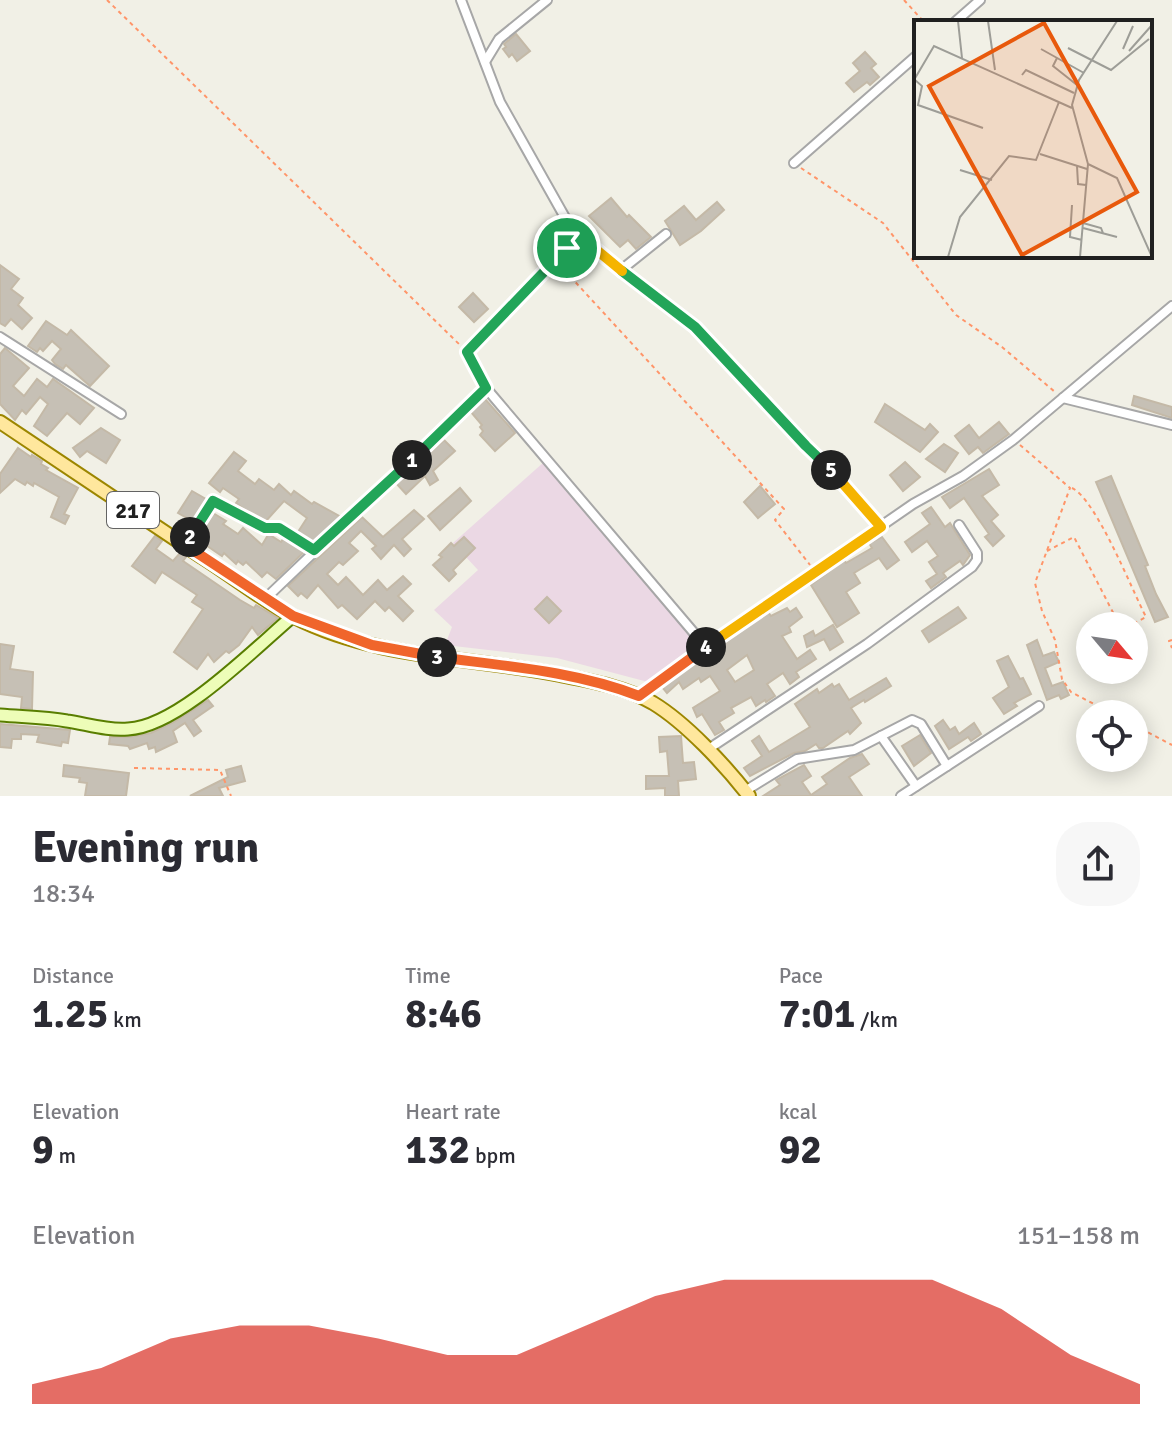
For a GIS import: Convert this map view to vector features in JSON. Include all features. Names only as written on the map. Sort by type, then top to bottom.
[{"type":"main road","name":"217","points":[[0,422],[293,616],[372,645],[551,673],[639,696],[655,705],[707,750],[747,794]]},
{"type":"street","points":[[461,0],[500,102],[567,221],[569,242],[547,272],[467,352],[486,388],[706,647]]},
{"type":"street","points":[[485,62],[499,39],[547,0]]},
{"type":"street","points":[[957,20],[980,0]]},
{"type":"street","points":[[794,163],[914,58]]},
{"type":"street","points":[[569,242],[593,247],[621,270],[666,234]]},
{"type":"street","points":[[639,696],[913,504],[963,476],[1013,440],[1172,306]]},
{"type":"street","points":[[0,337],[121,414]]},
{"type":"street","points":[[265,599],[486,388]]},
{"type":"street","points":[[1063,398],[1172,425]]},
{"type":"street","points":[[185,545],[213,501],[265,528],[279,528],[314,550]]},
{"type":"street","points":[[707,750],[867,644],[972,567],[977,553],[959,525]]},
{"type":"street","points":[[0,715],[48,718],[116,729],[155,724],[193,700],[293,616]]},
{"type":"street","points":[[901,796],[1039,706]]},
{"type":"street","points":[[747,794],[797,759],[854,750],[912,720],[917,721],[947,766]]},
{"type":"street","points":[[881,736],[916,786]]},
{"type":"path","points":[[107,0],[467,352]]},
{"type":"path","points":[[904,0],[922,20]]},
{"type":"path","points":[[794,163],[883,223],[956,315],[1002,347],[1063,398]]},
{"type":"path","points":[[621,270],[695,327],[881,527]]},
{"type":"path","points":[[547,272],[567,273],[784,509],[775,520],[815,572]]},
{"type":"path","points":[[1013,440],[1070,488],[1079,492],[1092,508],[1144,612]]},
{"type":"path","points":[[1070,488],[1035,583],[1042,611],[1055,640],[1062,679],[1071,692],[1086,700]]},
{"type":"path","points":[[1046,551],[1074,537],[1113,612]]},
{"type":"path","points":[[1172,640],[1169,641],[1172,648]]},
{"type":"path","points":[[1148,732],[1172,745]]},
{"type":"path","points":[[134,768],[220,770],[231,796]]},
{"type":"shaded area","points":[[544,462],[646,579],[696,644],[648,682],[557,658],[445,645],[452,627],[434,610],[478,570],[453,543]]},
{"type":"building","points":[[516,34],[530,51],[517,61],[503,49],[506,47],[504,44]]},
{"type":"building","points":[[865,52],[876,64],[871,68],[879,77],[854,92],[846,83],[860,71],[853,63]]},
{"type":"building","points":[[611,198],[627,217],[629,215],[651,237],[636,249],[628,240],[620,247],[589,216]]},
{"type":"building","points":[[717,202],[724,210],[680,245],[665,221],[684,206],[696,220]]},
{"type":"building","points":[[0,265],[19,279],[11,289],[23,298],[18,305],[32,318],[22,329],[11,319],[5,326],[0,323]]},
{"type":"building","points":[[473,293],[488,309],[474,322],[459,307]]},
{"type":"building","points":[[46,321],[67,335],[71,330],[109,366],[90,386],[66,365],[63,369],[55,364],[52,360],[61,349],[52,341],[43,351],[40,348],[37,352],[28,346]]},
{"type":"building","points":[[5,348],[29,368],[13,386],[24,396],[37,379],[47,387],[53,379],[94,408],[80,424],[67,413],[47,436],[34,426],[48,404],[40,397],[26,414],[22,410],[15,420],[0,404],[0,354]]},
{"type":"building","points":[[1134,396],[1172,407],[1172,418],[1132,405]]},
{"type":"building","points":[[485,399],[515,433],[495,451],[480,435],[482,425],[471,412]]},
{"type":"building","points":[[885,404],[925,430],[930,424],[938,432],[920,452],[875,422]]},
{"type":"building","points":[[999,422],[1009,434],[983,453],[978,447],[969,454],[955,436],[969,425],[979,438]]},
{"type":"building","points":[[101,428],[120,440],[106,463],[87,451],[80,457],[73,448]]},
{"type":"building","points":[[444,440],[455,451],[433,471],[438,480],[430,485],[425,476],[406,494],[396,483]]},
{"type":"building","points":[[944,444],[958,453],[945,472],[926,459]]},
{"type":"building","points":[[18,448],[42,461],[41,464],[48,468],[46,470],[78,488],[64,514],[69,516],[65,524],[51,517],[59,497],[34,483],[33,486],[27,482],[25,485],[15,479],[0,493],[0,474]]},
{"type":"building","points":[[234,452],[246,461],[238,471],[255,484],[259,479],[274,490],[279,484],[291,495],[294,491],[312,504],[314,502],[341,517],[314,542],[298,532],[307,518],[284,501],[266,521],[244,509],[236,503],[239,499],[223,488],[220,492],[209,483]]},
{"type":"building","points":[[905,462],[920,477],[903,491],[890,475]]},
{"type":"building","points":[[989,469],[999,485],[982,496],[998,515],[991,521],[1004,536],[993,546],[985,537],[989,534],[964,498],[950,508],[942,497]]},
{"type":"building","points":[[1111,476],[1148,565],[1145,566],[1156,594],[1168,617],[1155,622],[1096,482]]},
{"type":"building","points":[[760,486],[775,504],[758,518],[744,502]]},
{"type":"building","points":[[460,488],[471,501],[440,530],[428,516]]},
{"type":"building","points":[[192,491],[206,499],[192,521],[178,513]]},
{"type":"building","points":[[931,507],[945,527],[950,523],[970,555],[963,565],[960,561],[943,573],[946,577],[931,588],[926,581],[937,574],[929,562],[938,556],[927,541],[912,552],[905,542],[930,524],[922,513]]},
{"type":"building","points":[[414,510],[424,519],[402,539],[411,549],[404,556],[394,545],[381,559],[372,549],[376,546],[361,531],[349,543],[358,551],[343,565],[339,562],[327,574],[338,585],[346,577],[363,595],[378,580],[387,590],[403,576],[411,584],[398,596],[413,611],[403,621],[389,607],[385,611],[375,601],[357,619],[342,605],[338,608],[318,585],[307,598],[301,593],[298,596],[288,586],[362,517],[383,537]]},
{"type":"building","points":[[213,513],[238,534],[243,528],[262,545],[270,535],[304,552],[276,579],[267,572],[262,577],[246,562],[243,565],[238,561],[236,564],[224,553],[222,556],[197,539]]},
{"type":"building","points":[[155,536],[162,541],[156,549],[173,561],[180,553],[186,557],[183,561],[240,600],[278,618],[258,635],[252,627],[239,645],[214,662],[208,654],[197,669],[174,652],[203,609],[192,602],[197,595],[162,572],[155,583],[132,566]]},
{"type":"building","points":[[464,537],[475,548],[453,570],[456,574],[449,581],[433,565],[451,543],[454,546]]},
{"type":"building","points":[[882,537],[899,560],[887,569],[879,558],[854,573],[860,583],[846,592],[859,613],[837,627],[811,585],[844,560],[846,563],[872,548],[869,543]]},
{"type":"building","points":[[547,597],[561,611],[549,623],[535,609]]},
{"type":"building","points":[[958,607],[966,618],[929,642],[922,631]]},
{"type":"building","points":[[787,608],[790,612],[796,608],[802,617],[789,627],[791,632],[782,636],[797,659],[810,650],[816,659],[796,672],[799,677],[790,684],[783,673],[767,684],[775,696],[766,702],[756,706],[751,697],[731,708],[734,713],[719,722],[724,730],[715,735],[702,714],[697,717],[693,708],[720,691],[710,676],[701,682],[699,678],[683,689],[679,682],[667,693],[662,687],[768,612],[771,616]],"holes":[[[747,655],[754,670],[735,682],[727,670]]]},
{"type":"building","points":[[833,625],[843,642],[830,650],[824,639],[807,647],[804,636],[813,631],[815,636]]},
{"type":"building","points":[[1037,640],[1043,656],[1054,652],[1059,662],[1045,668],[1052,686],[1063,682],[1069,695],[1061,699],[1059,695],[1047,700],[1027,645]]},
{"type":"building","points":[[0,644],[14,646],[10,669],[33,672],[32,709],[21,708],[22,697],[0,694]]},
{"type":"building","points":[[1008,656],[1031,694],[1014,703],[1017,706],[1004,714],[993,698],[1009,687],[997,661]]},
{"type":"building","points":[[886,678],[891,686],[851,708],[861,723],[850,734],[848,731],[823,748],[816,744],[794,753],[750,776],[744,768],[762,756],[752,741],[759,736],[769,752],[810,727],[795,704],[817,689],[819,693],[832,684],[834,687],[839,684],[849,700]]},
{"type":"building","points":[[208,700],[213,706],[193,720],[201,731],[194,736],[185,723],[173,731],[177,742],[156,752],[155,747],[149,749],[147,743],[130,749],[128,746],[109,744],[110,737],[151,733]]},
{"type":"building","points":[[943,720],[950,730],[955,727],[959,734],[974,723],[981,734],[971,741],[968,737],[949,749],[935,726]]},
{"type":"building","points":[[0,724],[70,730],[68,743],[62,742],[61,746],[37,742],[39,735],[21,734],[21,739],[12,739],[11,748],[0,747]]},
{"type":"building","points":[[920,735],[931,753],[914,766],[902,746]]},
{"type":"building","points":[[681,736],[683,763],[694,762],[696,779],[678,781],[679,796],[665,796],[665,788],[646,789],[646,776],[669,776],[667,751],[660,752],[659,737]]},
{"type":"building","points":[[862,754],[869,764],[849,777],[862,796],[763,796],[780,785],[776,780],[804,765],[811,776],[802,782],[811,795],[827,784],[822,777],[850,758]]},
{"type":"building","points":[[64,765],[129,773],[126,796],[85,796],[87,783],[79,782],[80,778],[63,776]]},
{"type":"building","points":[[241,766],[245,781],[219,788],[223,796],[190,796],[228,777],[226,770]]},
{"type":"route","points":[[569,242],[593,247],[695,327],[881,527],[639,696],[583,679],[372,645],[293,616],[185,545],[213,501],[265,528],[279,528],[314,550],[486,388],[467,352],[567,248],[569,242]]}]
